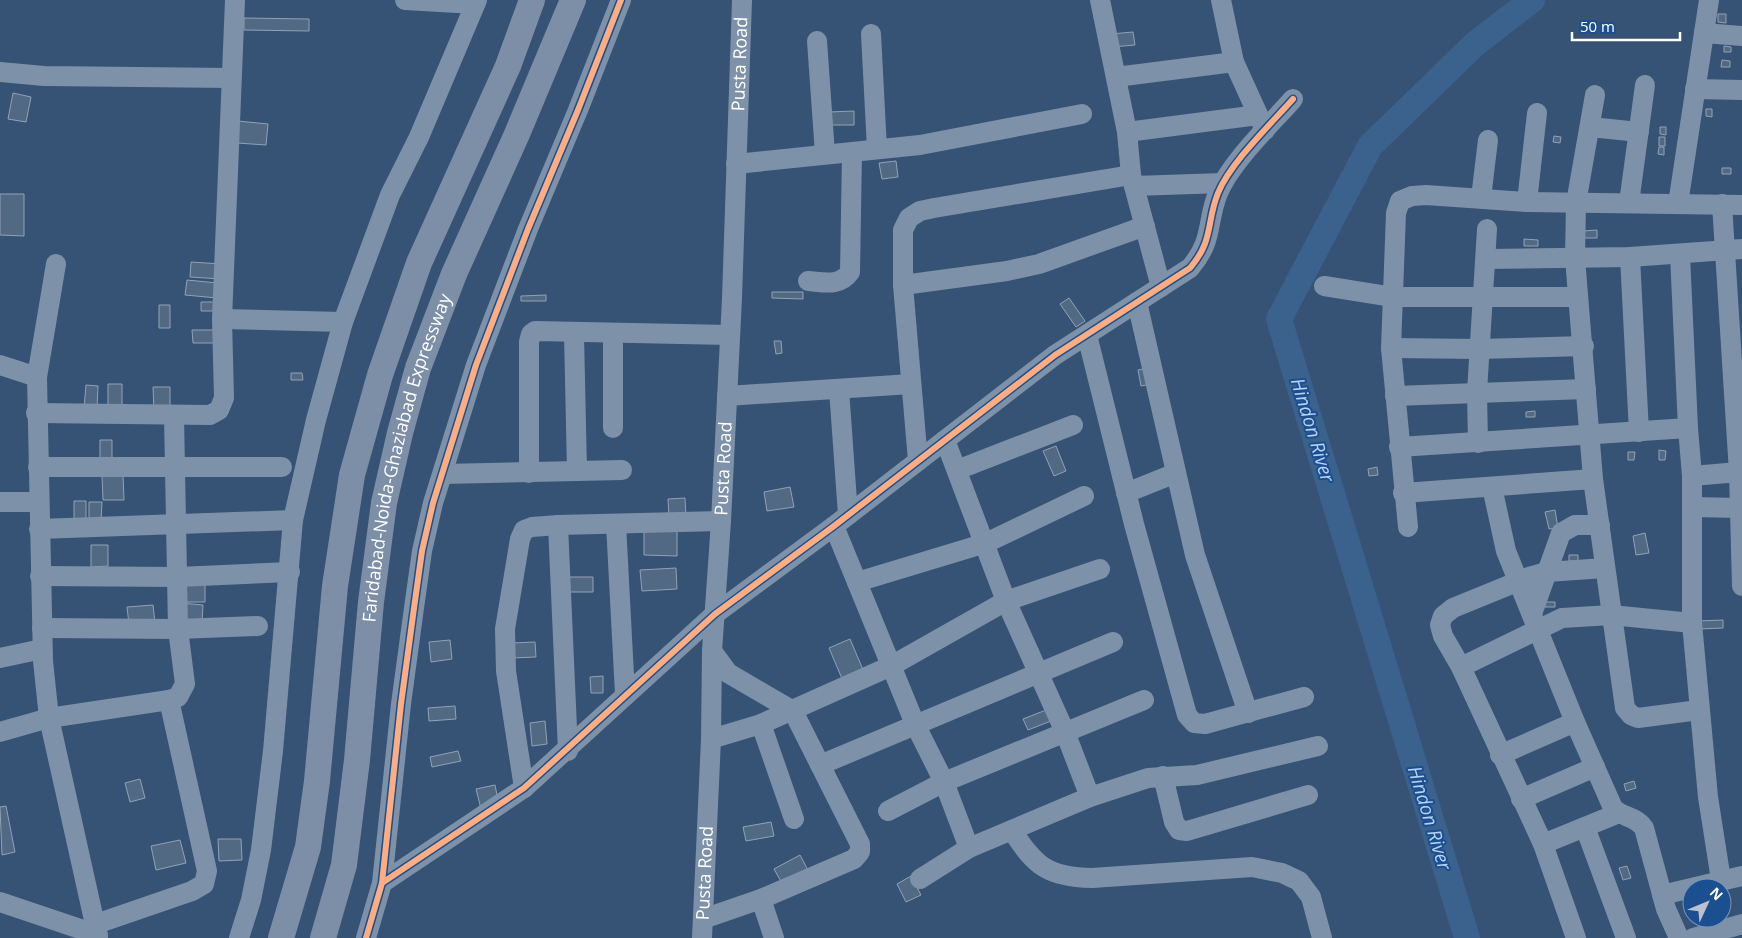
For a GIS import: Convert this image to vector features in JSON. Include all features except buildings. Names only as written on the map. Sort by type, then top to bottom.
[{"type":"main road","name":"Faridabad-Noida-Ghaziabad Expressway","points":[[281,938],[308,847],[317,781],[335,586],[352,475],[380,375],[419,263],[508,66],[532,0]]},
{"type":"main road","name":"Faridabad-Noida-Ghaziabad Expressway","points":[[323,938],[344,865],[358,760],[370,602],[384,503],[400,433],[418,368],[454,274],[517,134],[573,0]]},
{"type":"street","points":[[36,414],[210,415],[219,410],[224,398],[222,319],[235,0]]},
{"type":"street","points":[[239,938],[251,900],[261,850],[290,572],[293,520],[316,420],[343,322],[390,194],[419,138],[476,2],[405,0]]},
{"type":"street","points":[[366,938],[382,883],[401,704],[422,551],[442,474],[480,356],[528,229],[621,0]]},
{"type":"street","name":"Pusta Road","points":[[702,928],[711,739],[712,651],[722,521],[742,0]]},
{"type":"street","points":[[1100,0],[1127,132],[1133,181],[1161,287]]},
{"type":"street","points":[[1221,0],[1234,62],[1262,123]]},
{"type":"street","points":[[1678,204],[1709,0]]},
{"type":"street","points":[[1704,33],[1742,36]]},
{"type":"street","points":[[871,34],[877,149]]},
{"type":"street","points":[[817,42],[825,154]]},
{"type":"street","points":[[1116,77],[1234,62]]},
{"type":"street","points":[[0,72],[44,76],[231,78]]},
{"type":"street","points":[[1629,203],[1645,85]]},
{"type":"street","points":[[1696,90],[1742,90]]},
{"type":"street","points":[[1595,95],[1576,203],[1575,258],[1584,346],[1589,436],[1625,708],[1630,715],[1638,718],[1699,710]]},
{"type":"street","points":[[382,883],[524,788],[568,751],[625,694],[714,614],[841,521],[1055,355],[1190,268],[1202,254],[1217,195],[1223,183],[1262,123],[1293,100]]},
{"type":"street","points":[[1527,202],[1537,113]]},
{"type":"street","points":[[736,164],[920,145],[1082,114]]},
{"type":"street","points":[[1127,132],[1262,123]]},
{"type":"street","points":[[1590,126],[1638,132]]},
{"type":"street","points":[[1481,198],[1488,140]]},
{"type":"street","points":[[808,281],[837,282],[845,280],[850,272],[852,153]]},
{"type":"street","points":[[918,461],[903,285],[903,230],[909,218],[920,211],[1133,181],[1223,183]]},
{"type":"street","points":[[1408,527],[1403,493],[1391,348],[1396,213],[1400,201],[1412,196],[1426,196],[1527,202],[1732,204],[1742,586]]},
{"type":"street","points":[[903,285],[1007,271],[1039,264],[1145,226]]},
{"type":"street","points":[[1478,443],[1477,392],[1487,229]]},
{"type":"street","points":[[1486,258],[1630,257],[1734,250]]},
{"type":"street","points":[[1680,255],[1692,476],[1692,623],[1708,797],[1721,878]]},
{"type":"street","points":[[1630,257],[1639,432]]},
{"type":"street","points":[[56,264],[37,377],[36,414],[42,649],[50,718],[97,932]]},
{"type":"street","points":[[1324,286],[1393,297],[1578,297]]},
{"type":"street","points":[[1137,302],[1204,588],[1248,713]]},
{"type":"street","points":[[222,319],[343,322]]},
{"type":"street","points":[[529,473],[531,334],[544,330],[574,334],[730,335]]},
{"type":"street","points":[[574,334],[577,471]]},
{"type":"street","points":[[613,334],[613,428]]},
{"type":"street","points":[[1087,335],[1126,493],[1187,715],[1194,723],[1205,724],[1304,697]]},
{"type":"street","points":[[1391,348],[1479,349],[1584,346]]},
{"type":"street","points":[[0,365],[37,377]]},
{"type":"street","points":[[727,396],[911,384]]},
{"type":"street","points":[[839,389],[841,521],[857,582],[915,724],[944,782],[970,848]]},
{"type":"street","points":[[1395,396],[1586,389]]},
{"type":"street","points":[[0,732],[50,718],[169,700],[178,697],[185,684],[178,628],[174,415]]},
{"type":"street","points":[[957,470],[1073,425]]},
{"type":"street","points":[[1399,447],[1688,428]]},
{"type":"street","points":[[945,440],[1006,600],[1065,732],[1090,798]]},
{"type":"street","points":[[38,467],[282,467]]},
{"type":"street","points":[[442,474],[622,470]]},
{"type":"street","points":[[1692,476],[1739,472]]},
{"type":"street","points":[[1126,493],[1176,474]]},
{"type":"street","points":[[1403,493],[1594,479]]},
{"type":"street","points":[[1492,487],[1506,552],[1520,581],[1575,722],[1613,808],[1618,813],[1635,818],[1644,828],[1662,895],[1679,938]]},
{"type":"street","points":[[857,582],[986,544],[1084,496]]},
{"type":"street","points":[[0,502],[38,502]]},
{"type":"street","points":[[1692,507],[1740,508]]},
{"type":"street","points":[[39,529],[293,520]]},
{"type":"street","points":[[524,788],[506,672],[505,629],[520,539],[524,530],[532,527],[558,525],[722,521]]},
{"type":"street","points":[[616,524],[625,694]]},
{"type":"street","points":[[558,525],[568,751]]},
{"type":"street","points":[[1536,623],[1547,572],[1561,533],[1575,525],[1600,525]]},
{"type":"street","points":[[1576,938],[1543,844],[1500,755],[1462,667],[1443,636],[1440,625],[1443,616],[1453,608],[1520,581],[1547,572],[1605,568]]},
{"type":"street","points":[[711,739],[761,724],[891,666],[1006,600],[1100,569]]},
{"type":"street","points":[[40,576],[178,577],[290,572]]},
{"type":"street","points":[[1462,667],[1536,623],[1562,618],[1612,615],[1692,623]]},
{"type":"street","points":[[42,628],[258,626]]},
{"type":"street","points":[[820,765],[1113,642]]},
{"type":"street","points":[[0,658],[42,649]]},
{"type":"street","points":[[702,928],[761,899],[854,859],[860,852],[860,844],[793,711],[728,673],[712,651]]},
{"type":"street","points":[[0,902],[97,932],[204,884],[207,870],[204,853],[169,700]]},
{"type":"street","points":[[888,811],[944,782],[1144,700]]},
{"type":"street","points":[[1500,755],[1575,722]]},
{"type":"street","points":[[761,724],[794,820]]},
{"type":"street","points":[[920,879],[970,848],[1090,798],[1148,778],[1215,772],[1318,746]]},
{"type":"street","points":[[1521,799],[1595,767]]},
{"type":"street","points":[[1162,776],[1174,822],[1179,830],[1187,831],[1308,795]]},
{"type":"street","points":[[1543,844],[1618,813]]},
{"type":"street","points":[[1584,827],[1626,938]]},
{"type":"street","points":[[1012,830],[1025,851],[1050,872],[1066,877],[1092,878],[1252,868],[1282,873],[1299,881],[1311,897],[1322,938]]},
{"type":"street","points":[[1662,895],[1682,890]]},
{"type":"street","points":[[761,899],[774,938]]},
{"type":"street","points":[[1692,938],[1742,924]]},
{"type":"waterway","name":"Hindon River","points":[[1467,938],[1279,319],[1370,146],[1475,44],[1532,0]]},
{"type":"cycle path","points":[[366,938],[382,883],[401,704],[422,551],[433,503],[476,365],[528,229],[578,110],[621,0]]},
{"type":"cycle path","points":[[382,883],[524,788],[715,614],[834,526],[1055,355],[1190,268],[1203,249],[1214,204],[1224,181],[1241,156],[1293,99]]}]
